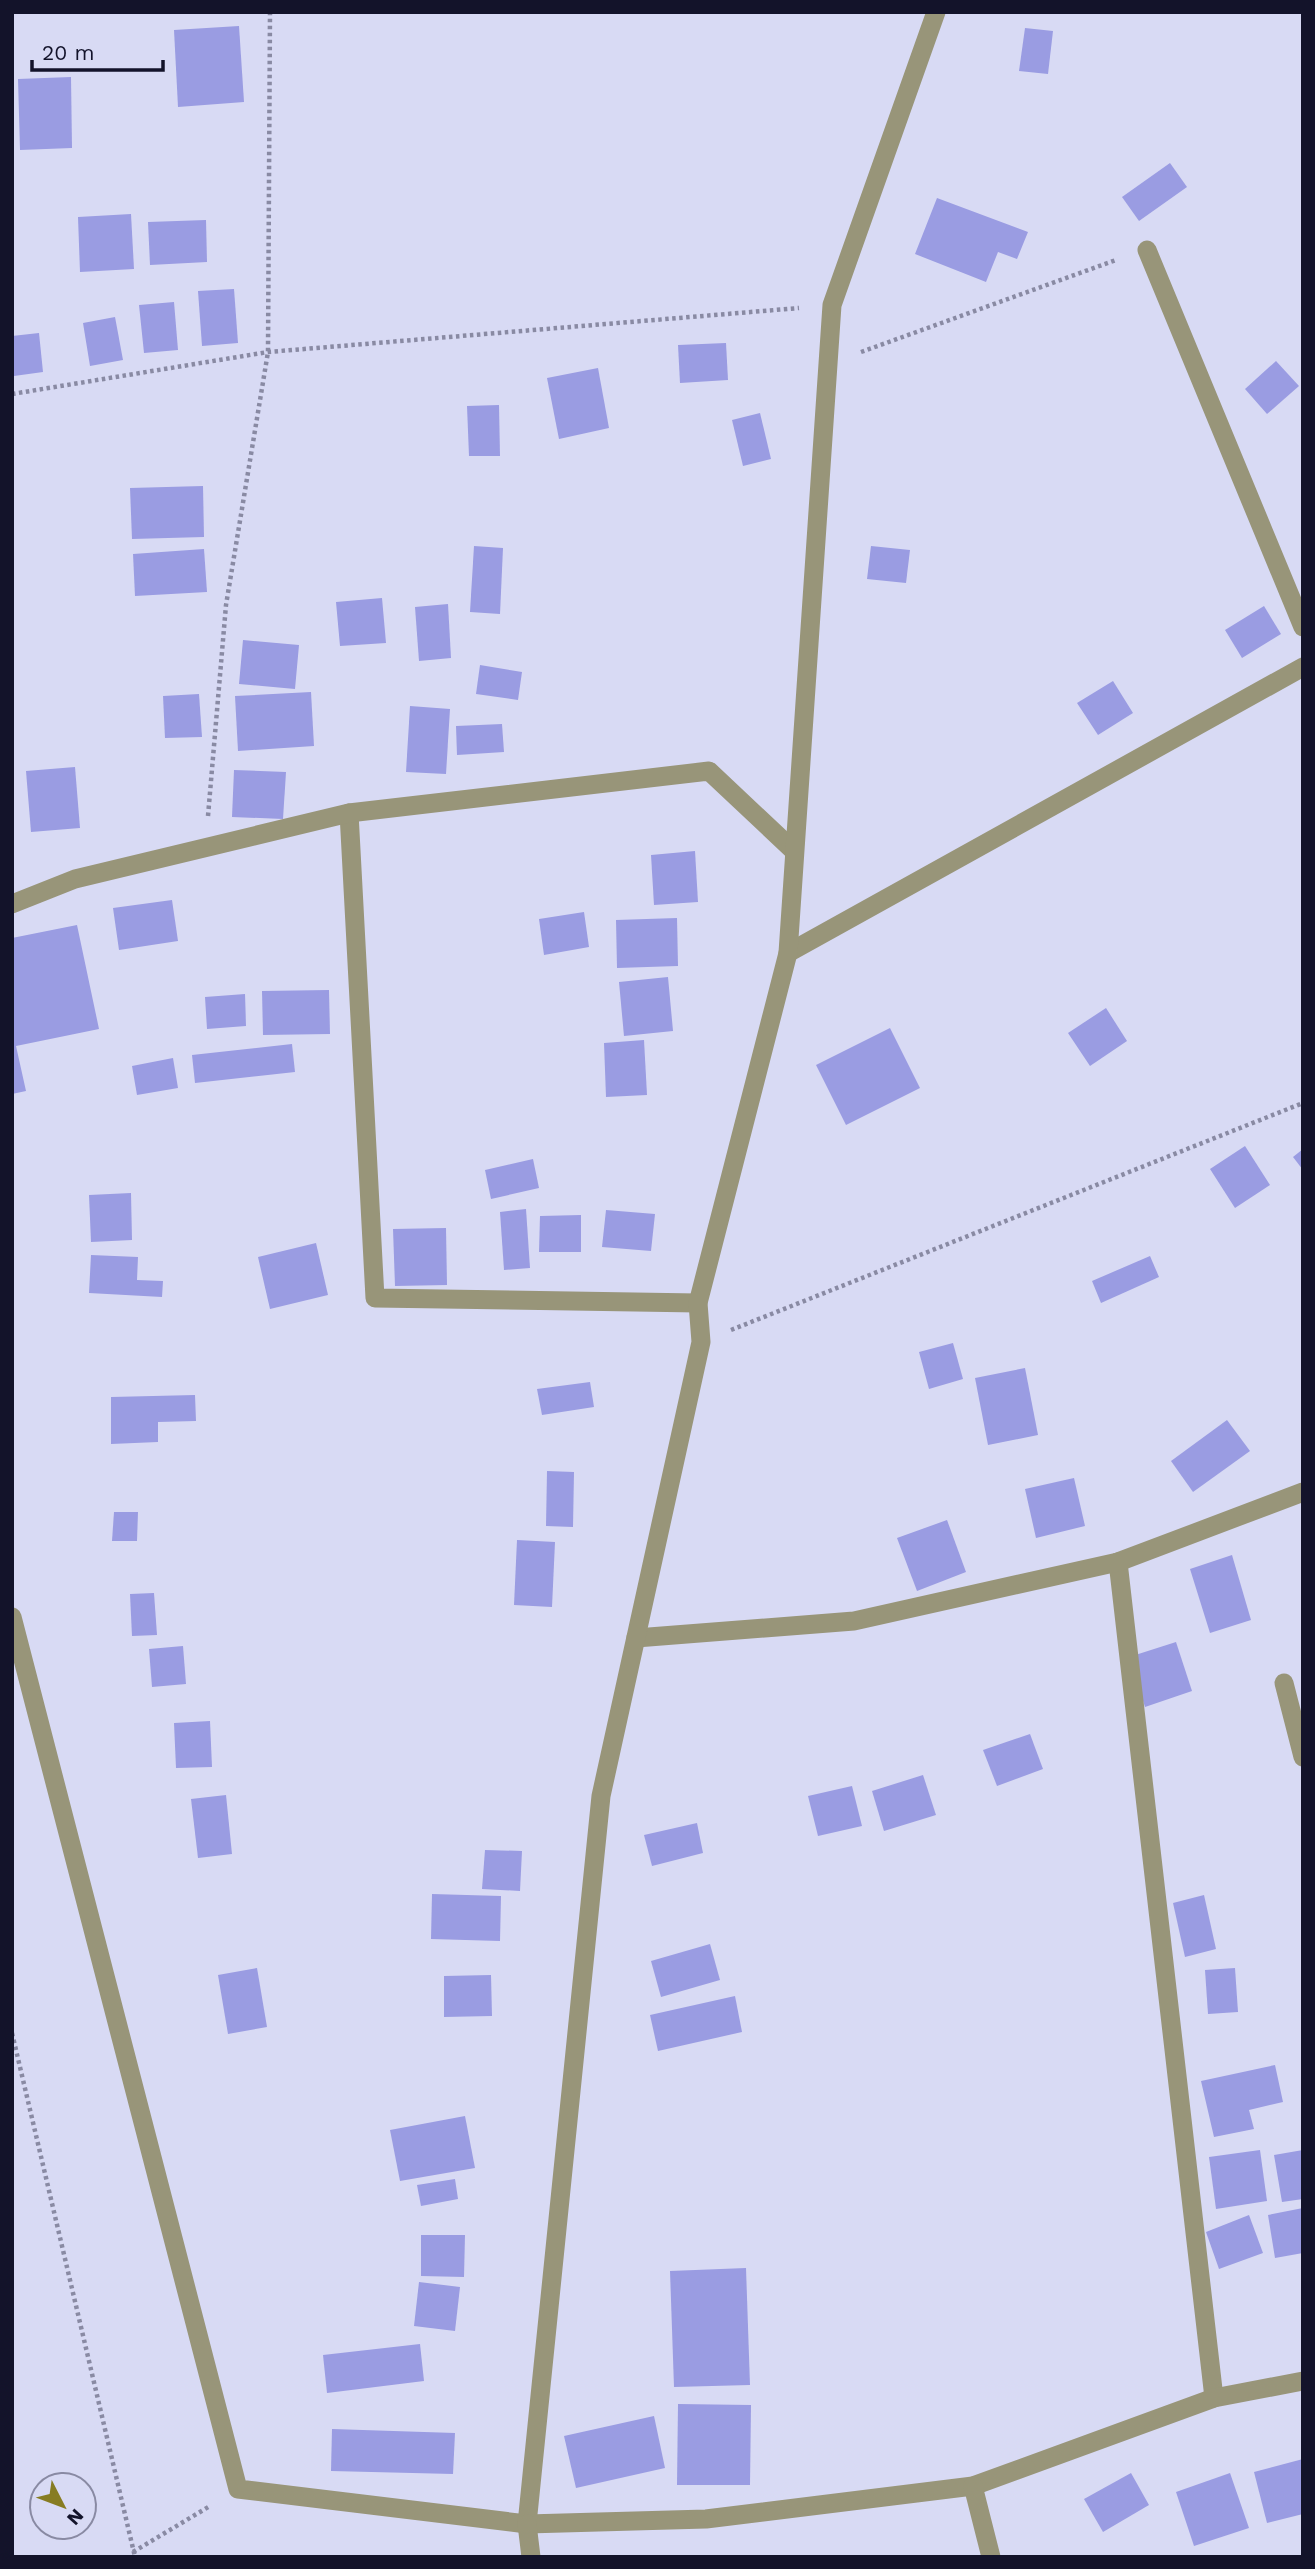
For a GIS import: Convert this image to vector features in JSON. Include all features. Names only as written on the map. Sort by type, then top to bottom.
[{"type":"street","points":[[531,2557],[527,2524],[601,1796],[701,1342],[698,1303],[788,953],[832,305],[936,12]]},
{"type":"street","points":[[1147,250],[1303,627]]},
{"type":"street","points":[[788,953],[1303,667]]},
{"type":"street","points":[[12,904],[75,878],[349,813],[709,771],[794,851]]},
{"type":"street","points":[[349,813],[375,1298],[698,1303]]},
{"type":"street","points":[[636,1638],[854,1620],[1118,1562],[1303,1492]]},
{"type":"street","points":[[1118,1562],[1214,2398]]},
{"type":"street","points":[[12,1617],[238,2489],[527,2524],[706,2519],[973,2486],[1214,2398],[1303,2381]]},
{"type":"street","points":[[1284,1683],[1303,1757]]},
{"type":"street","points":[[973,2486],[991,2557]]},
{"type":"path","points":[[205,847],[226,605],[268,352],[270,12]]},
{"type":"path","points":[[828,364],[1147,250]]},
{"type":"path","points":[[12,394],[268,352],[832,305]]},
{"type":"path","points":[[701,1342],[1303,1103]]},
{"type":"path","points":[[12,2033],[134,2554],[238,2489]]},
{"type":"building","points":[[239,26],[244,102],[178,107],[174,30]]},
{"type":"building","points":[[1025,28],[1053,31],[1048,74],[1019,71]]},
{"type":"building","points":[[71,77],[72,148],[20,150],[18,79]]},
{"type":"building","points":[[1170,163],[1187,187],[1139,221],[1122,197]]},
{"type":"building","points":[[937,198],[1028,232],[1017,259],[998,252],[986,282],[915,254]]},
{"type":"building","points":[[131,214],[134,269],[80,272],[78,217]]},
{"type":"building","points":[[206,220],[207,262],[150,265],[148,222]]},
{"type":"building","points":[[234,289],[238,343],[202,346],[198,291]]},
{"type":"building","points":[[174,302],[178,350],[144,353],[139,305]]},
{"type":"building","points":[[115,317],[123,360],[90,366],[83,323]]},
{"type":"building","points":[[39,333],[43,372],[14,376],[12,336]]},
{"type":"building","points":[[726,343],[728,380],[680,383],[678,345]]},
{"type":"building","points":[[1276,361],[1299,386],[1267,414],[1245,389]]},
{"type":"building","points":[[598,368],[609,428],[559,439],[547,378]]},
{"type":"building","points":[[499,405],[500,456],[469,456],[467,406]]},
{"type":"building","points":[[760,413],[771,459],[743,466],[732,420]]},
{"type":"building","points":[[203,486],[204,537],[132,539],[130,488]]},
{"type":"building","points":[[474,546],[503,548],[500,614],[470,612]]},
{"type":"building","points":[[871,546],[910,550],[906,583],[867,579]]},
{"type":"building","points":[[204,549],[207,592],[135,596],[133,554]]},
{"type":"building","points":[[382,598],[386,643],[340,646],[336,602]]},
{"type":"building","points":[[448,604],[451,658],[419,661],[415,607]]},
{"type":"building","points":[[1264,606],[1281,634],[1242,658],[1225,630]]},
{"type":"building","points":[[243,640],[299,645],[295,689],[239,684]]},
{"type":"building","points":[[480,665],[522,672],[518,700],[476,694]]},
{"type":"building","points":[[1113,681],[1133,713],[1098,735],[1077,703]]},
{"type":"building","points":[[311,692],[314,746],[238,751],[235,696]]},
{"type":"building","points":[[199,694],[202,737],[165,738],[163,696]]},
{"type":"building","points":[[410,706],[450,709],[446,774],[406,772]]},
{"type":"building","points":[[502,724],[504,752],[457,755],[456,726]]},
{"type":"building","points":[[75,767],[80,828],[31,832],[26,771]]},
{"type":"building","points":[[234,770],[286,772],[283,819],[232,817]]},
{"type":"building","points":[[695,851],[698,902],[654,905],[651,855]]},
{"type":"building","points":[[172,900],[178,941],[119,950],[113,908]]},
{"type":"building","points":[[584,912],[589,947],[544,955],[539,919]]},
{"type":"building","points":[[677,918],[678,966],[617,968],[616,920]]},
{"type":"building","points":[[77,925],[99,1029],[16,1046],[26,1091],[12,1094],[12,938]]},
{"type":"building","points":[[668,977],[673,1031],[624,1036],[619,982]]},
{"type":"building","points":[[329,990],[330,1034],[263,1035],[262,991]]},
{"type":"building","points":[[245,994],[246,1026],[207,1029],[205,997]]},
{"type":"building","points":[[1106,1008],[1127,1041],[1090,1066],[1068,1033]]},
{"type":"building","points":[[890,1028],[920,1088],[846,1125],[816,1065]]},
{"type":"building","points":[[644,1040],[647,1095],[606,1097],[604,1043]]},
{"type":"building","points":[[292,1044],[295,1072],[195,1083],[192,1055]]},
{"type":"building","points":[[173,1058],[178,1088],[137,1095],[132,1066]]},
{"type":"building","points":[[1245,1146],[1270,1185],[1235,1208],[1210,1169]]},
{"type":"building","points":[[1303,1149],[1303,1170],[1293,1157]]},
{"type":"building","points":[[533,1159],[539,1188],[491,1199],[485,1170]]},
{"type":"building","points":[[131,1193],[132,1240],[91,1242],[89,1195]]},
{"type":"building","points":[[526,1209],[530,1268],[504,1270],[500,1212]]},
{"type":"building","points":[[606,1210],[655,1214],[651,1251],[602,1247]]},
{"type":"building","points":[[581,1215],[581,1252],[539,1252],[540,1216]]},
{"type":"building","points":[[446,1228],[447,1285],[395,1286],[393,1229]]},
{"type":"building","points":[[316,1243],[328,1295],[270,1309],[258,1257]]},
{"type":"building","points":[[91,1255],[138,1257],[137,1280],[163,1281],[162,1297],[89,1293]]},
{"type":"building","points":[[1150,1256],[1159,1277],[1101,1303],[1092,1281]]},
{"type":"building","points":[[953,1343],[963,1379],[929,1389],[919,1352]]},
{"type":"building","points":[[1025,1368],[1038,1435],[988,1445],[975,1378]]},
{"type":"building","points":[[590,1382],[594,1407],[542,1415],[537,1389]]},
{"type":"building","points":[[195,1395],[196,1421],[158,1422],[158,1442],[111,1444],[111,1397]]},
{"type":"building","points":[[1227,1420],[1250,1451],[1193,1492],[1171,1461]]},
{"type":"building","points":[[547,1471],[574,1472],[573,1527],[546,1526]]},
{"type":"building","points":[[1074,1478],[1085,1526],[1036,1538],[1025,1489]]},
{"type":"building","points":[[114,1512],[138,1512],[137,1541],[112,1541]]},
{"type":"building","points":[[947,1520],[966,1572],[917,1591],[897,1538]]},
{"type":"building","points":[[517,1540],[555,1542],[552,1607],[514,1605]]},
{"type":"building","points":[[1232,1555],[1251,1620],[1210,1633],[1190,1569]]},
{"type":"building","points":[[154,1593],[157,1635],[132,1636],[130,1594]]},
{"type":"building","points":[[1176,1642],[1192,1691],[1145,1707],[1129,1657]]},
{"type":"building","points":[[183,1646],[186,1684],[152,1687],[149,1649]]},
{"type":"building","points":[[210,1721],[212,1767],[176,1768],[174,1723]]},
{"type":"building","points":[[1030,1734],[1043,1769],[997,1786],[983,1750]]},
{"type":"building","points":[[923,1775],[936,1815],[884,1831],[872,1791]]},
{"type":"building","points":[[852,1786],[862,1826],[818,1836],[808,1796]]},
{"type":"building","points":[[226,1795],[232,1854],[198,1858],[191,1799]]},
{"type":"building","points":[[697,1823],[703,1853],[652,1866],[644,1835]]},
{"type":"building","points":[[485,1850],[522,1851],[520,1891],[482,1889]]},
{"type":"building","points":[[432,1894],[501,1896],[500,1941],[431,1939]]},
{"type":"building","points":[[1204,1895],[1216,1949],[1185,1957],[1173,1903]]},
{"type":"building","points":[[710,1944],[720,1980],[661,1997],[651,1961]]},
{"type":"building","points":[[257,1968],[267,2027],[228,2034],[218,1975]]},
{"type":"building","points":[[1235,1968],[1238,2012],[1208,2014],[1205,1970]]},
{"type":"building","points":[[491,1975],[492,2016],[444,2017],[444,1976]]},
{"type":"building","points":[[735,1996],[742,2032],[658,2051],[650,2015]]},
{"type":"building","points":[[1275,2065],[1283,2102],[1249,2110],[1254,2129],[1214,2137],[1201,2081]]},
{"type":"building","points":[[465,2116],[475,2168],[400,2181],[390,2130]]},
{"type":"building","points":[[1260,2150],[1267,2201],[1216,2209],[1209,2157]]},
{"type":"building","points":[[1303,2150],[1303,2199],[1282,2202],[1274,2155]]},
{"type":"building","points":[[455,2179],[458,2199],[421,2206],[417,2185]]},
{"type":"building","points":[[1303,2208],[1303,2253],[1275,2258],[1268,2215]]},
{"type":"building","points":[[1249,2215],[1263,2253],[1219,2269],[1206,2232]]},
{"type":"building","points":[[421,2235],[465,2235],[464,2277],[421,2276]]},
{"type":"building","points":[[746,2268],[750,2385],[674,2387],[670,2271]]},
{"type":"building","points":[[419,2282],[460,2287],[455,2331],[414,2326]]},
{"type":"building","points":[[420,2344],[424,2381],[327,2393],[323,2355]]},
{"type":"building","points":[[678,2404],[751,2405],[750,2485],[677,2485]]},
{"type":"building","points":[[654,2416],[665,2468],[576,2488],[564,2436]]},
{"type":"building","points":[[332,2429],[455,2433],[453,2474],[331,2471]]},
{"type":"building","points":[[1303,2459],[1303,2514],[1267,2523],[1254,2472]]},
{"type":"building","points":[[1131,2473],[1149,2505],[1103,2532],[1084,2499]]},
{"type":"building","points":[[1230,2473],[1249,2528],[1194,2546],[1176,2492]]}]
